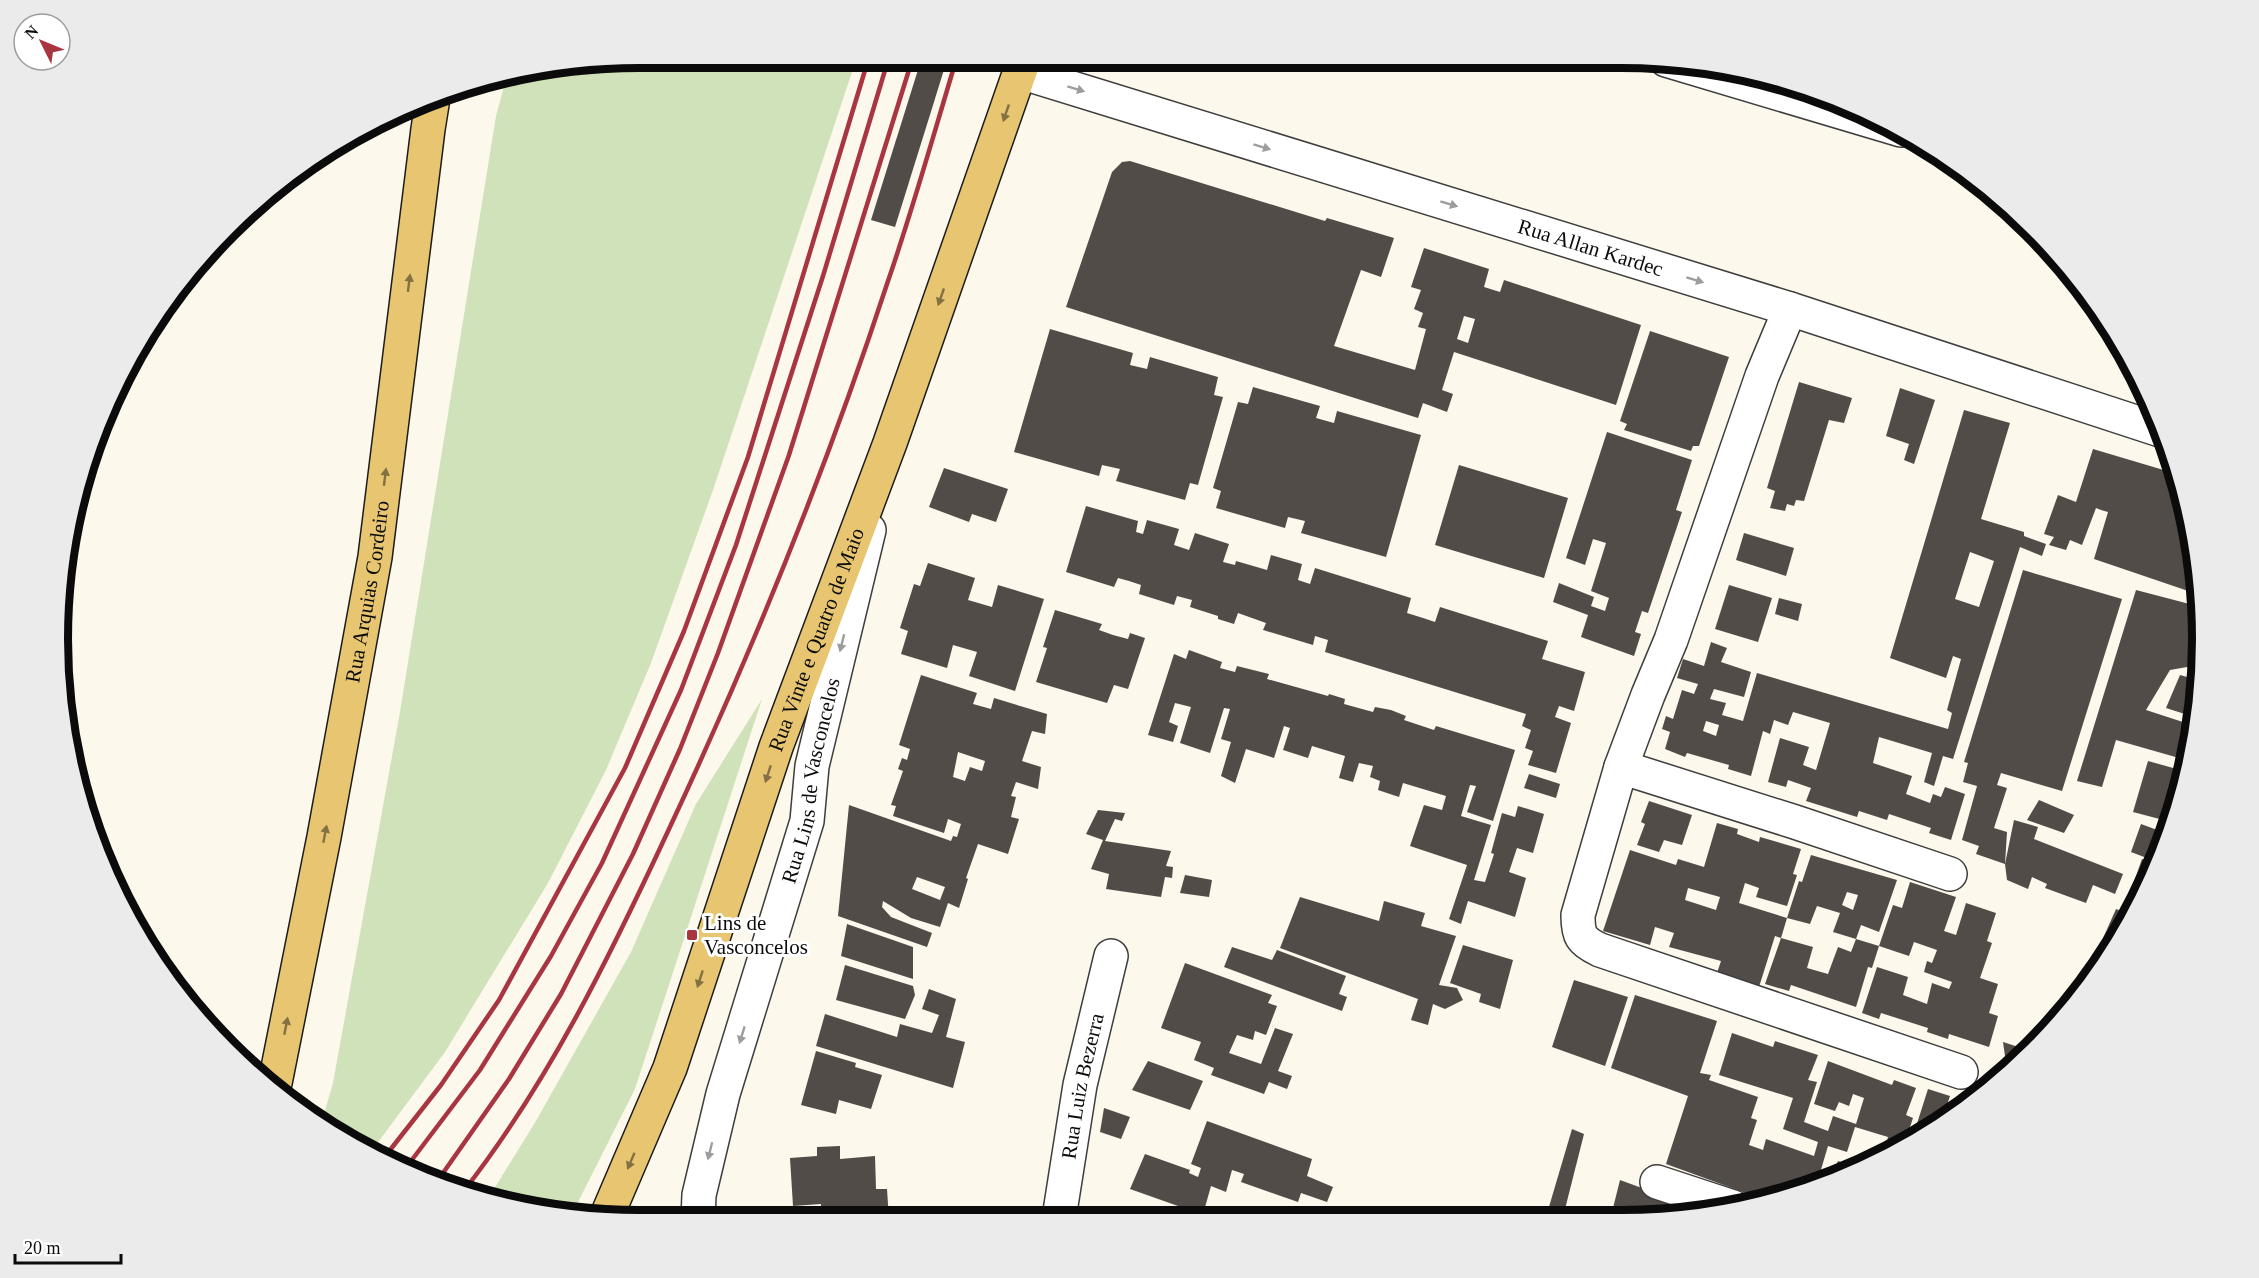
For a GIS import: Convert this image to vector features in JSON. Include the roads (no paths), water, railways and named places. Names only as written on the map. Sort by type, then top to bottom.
[{"type":"main road","name":"Rua Vinte e Quatro de Maio","points":[[611,1209],[670,1068],[776,747],[890,443],[1021,68]]},
{"type":"main road","name":"Rua Arquias Cordeiro","points":[[276,1080],[324,837],[375,557],[432,106]]},
{"type":"street","name":"Rua Allan Kardec","points":[[1031,68],[1790,309],[2151,427]]},
{"type":"street","points":[[1721,76],[1843,113]]},
{"type":"street","points":[[1790,309],[1762,376],[1671,640],[1621,767],[1578,915],[1578,930],[1585,942],[1600,950],[1961,1072]]},
{"type":"street","name":"Rua Lins de Vasconcelos","points":[[698,1210],[699,1195],[723,1094],[807,821],[812,766],[890,443]]},
{"type":"street","points":[[1621,767],[1950,874]]},
{"type":"street","name":"Rua Luiz Bezerra","points":[[1060,1210],[1080,1085],[1111,956]]},
{"type":"street","points":[[1657,1182],[1718,1202]]},
{"type":"railway","points":[[388,1153],[441,1085],[499,1000],[625,768],[684,631],[748,457],[866,68]]},
{"type":"railway","points":[[410,1163],[480,1070],[551,956],[602,863],[681,690],[736,545],[823,276],[886,68]]},
{"type":"railway","points":[[442,1175],[509,1079],[561,994],[633,854],[680,749],[718,653],[789,455],[910,68]]},
{"type":"railway","points":[[469,1184],[523,1107],[601,971],[647,877],[730,695],[813,492],[864,354],[906,228],[954,68]]},
{"type":"place","name":"Lins de Vasconcelos","points":[[692,935]]}]
